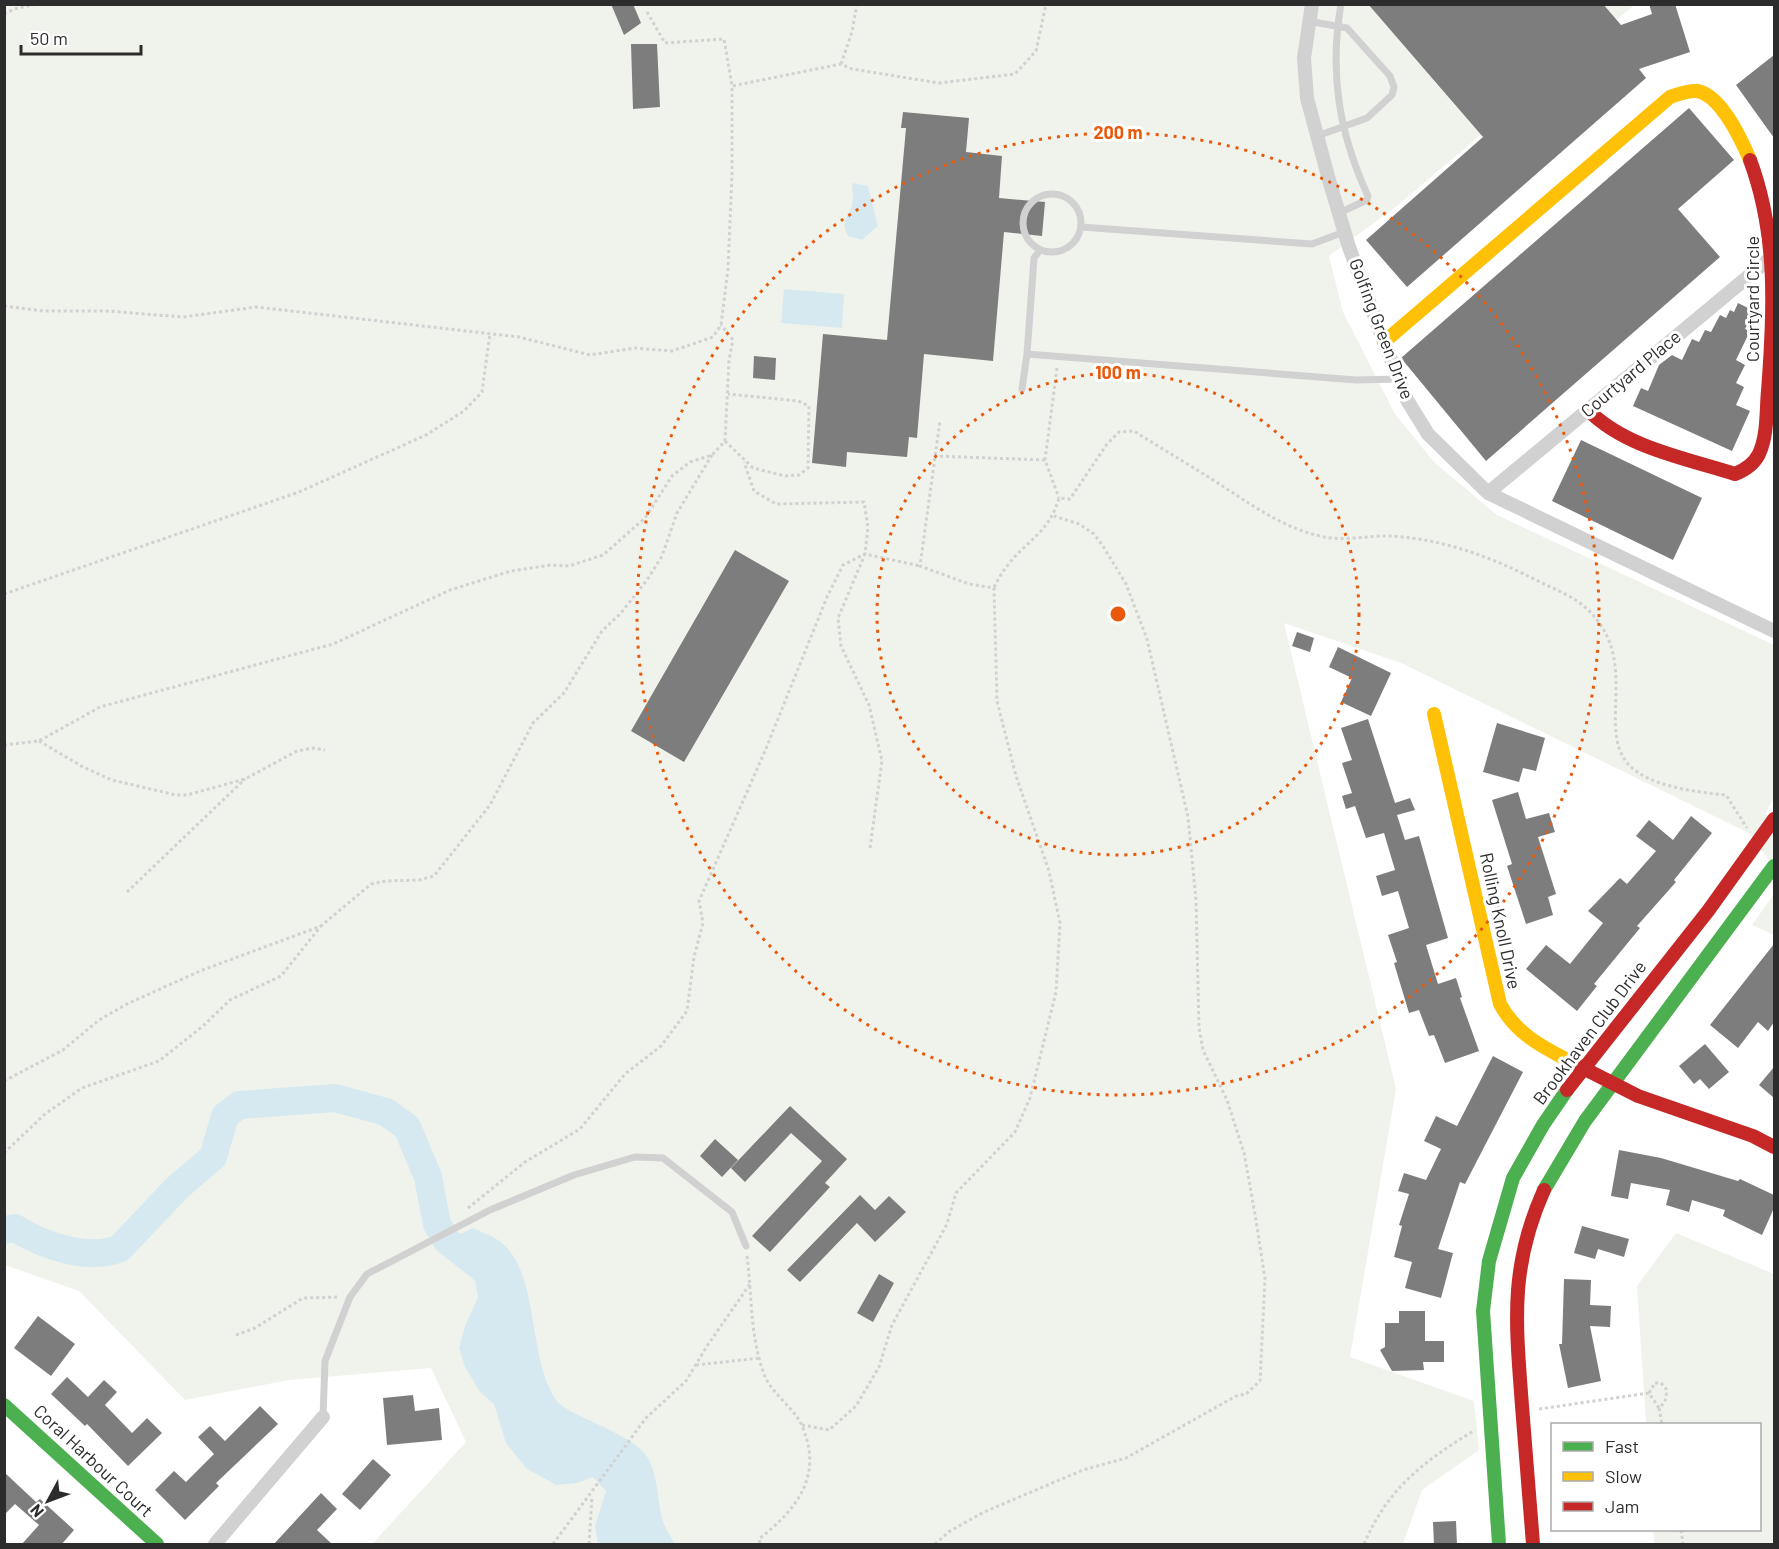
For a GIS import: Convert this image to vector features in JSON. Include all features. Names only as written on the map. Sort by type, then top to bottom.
[{"type":"street","name":"Golfing Green Drive","points":[[1312,4],[1304,58],[1307,98],[1317,136],[1344,232],[1384,342],[1407,399],[1428,434],[1488,493],[1774,631]]},
{"type":"street","name":"Courtyard Circle","points":[[1384,342],[1670,98],[1689,89],[1704,92],[1723,110],[1752,156],[1772,230],[1773,346],[1760,452],[1743,471],[1735,474],[1627,439],[1604,426],[1588,410]]},
{"type":"street","name":"Courtyard Place","points":[[1488,493],[1774,255]]},
{"type":"street","name":"Rolling Knoll Drive","points":[[1434,714],[1500,1004],[1510,1022],[1533,1042],[1612,1085],[1753,1136],[1774,1147]]},
{"type":"street","name":"Brookhaven Club Drive","points":[[1533,1545],[1522,1412],[1504,1392],[1483,1311],[1489,1260],[1498,1222],[1513,1178],[1543,1125],[1582,1068],[1708,911],[1774,819]]},
{"type":"street","name":"Brookhaven Club Drive","points":[[1499,1545],[1490,1421],[1504,1392],[1515,1285],[1523,1238],[1559,1160],[1774,866]]},
{"type":"street","name":"Coral Harbour Court","points":[[4,1405],[157,1545]]},
{"type":"street","points":[[215,1545],[323,1418]]},
{"type":"lane","points":[[1339,213],[1367,200],[1368,196],[1344,127],[1337,95],[1334,51],[1341,4]]},
{"type":"lane","points":[[1308,21],[1347,28],[1390,76],[1394,87],[1392,95],[1367,118],[1317,136]]},
{"type":"lane","points":[[1041,196],[1061,196],[1070,200],[1076,208],[1080,227],[1073,243],[1066,249],[1049,252],[1040,250],[1027,238],[1023,219],[1033,201],[1041,196]]},
{"type":"lane","points":[[1080,227],[1312,244],[1344,232]]},
{"type":"lane","points":[[1022,389],[1034,258],[1040,250]]},
{"type":"lane","points":[[1027,354],[1356,380],[1398,379]]},
{"type":"lane","points":[[323,1418],[325,1361],[350,1297],[367,1274],[467,1222],[574,1175],[634,1157],[663,1158],[732,1212],[746,1245]]},
{"type":"path","points":[[4,14],[14,9],[37,4]]},
{"type":"path","points":[[841,64],[852,32],[857,4]]},
{"type":"path","points":[[732,86],[841,64],[852,69],[939,84],[1015,74],[1036,51],[1046,4]]},
{"type":"path","points":[[4,306],[43,311],[107,311],[183,316],[256,307],[519,337],[590,355],[635,348],[672,351],[712,337],[721,325],[728,269],[732,175],[732,86],[724,39],[665,42],[647,12]]},
{"type":"path","points":[[4,1153],[45,1114],[81,1088],[159,1061],[203,1026],[230,1000],[281,976],[321,926],[371,884],[418,880],[434,876],[444,866],[490,805],[533,723],[564,693],[602,631],[621,613],[647,580],[662,556],[677,513],[712,455],[725,441],[733,340],[721,325]]},
{"type":"path","points":[[4,594],[299,492],[426,435],[464,411],[482,392],[490,333]]},
{"type":"path","points":[[802,1425],[829,1430],[856,1406],[879,1367],[892,1324],[947,1224],[956,1193],[1015,1132],[1030,1098],[1056,992],[1060,923],[1048,872],[1016,776],[997,701],[994,588],[1007,565],[1042,532],[1054,516],[1059,498],[1046,460],[1059,355]]},
{"type":"path","points":[[725,441],[744,462],[753,468],[785,476],[799,475],[808,468],[809,406],[798,401],[728,394]]},
{"type":"path","points":[[920,566],[940,421]]},
{"type":"path","points":[[1059,498],[1070,499],[1107,444],[1119,432],[1134,432],[1259,510],[1296,529],[1322,537],[1391,536],[1429,540],[1492,557],[1585,606],[1602,625],[1613,649],[1617,674],[1617,742],[1629,765],[1639,773],[1687,790],[1726,795],[1757,845]]},
{"type":"path","points":[[4,745],[39,741],[100,707],[333,644],[450,590],[511,571],[551,565],[569,566],[603,555],[645,518],[672,476],[690,462],[712,455]]},
{"type":"path","points":[[934,456],[1046,460]]},
{"type":"path","points":[[744,462],[754,491],[776,504],[864,502],[868,527],[866,554],[838,618],[841,646],[869,705],[882,761],[870,849]]},
{"type":"path","points":[[935,1545],[950,1531],[984,1512],[1083,1470],[1126,1458],[1236,1396],[1246,1394],[1260,1381],[1265,1279],[1257,1225],[1244,1153],[1227,1100],[1203,1050],[1199,1028],[1196,900],[1188,817],[1149,650],[1126,584],[1103,546],[1094,534],[1079,524],[1054,516]]},
{"type":"path","points":[[457,1227],[462,1214],[500,1181],[525,1162],[580,1130],[625,1074],[661,1046],[687,1011],[694,957],[703,923],[699,901],[765,752],[827,597],[843,566],[866,554],[920,566],[969,584],[994,588]]},
{"type":"path","points":[[39,741],[83,767],[112,780],[176,795],[187,795],[245,779],[297,751],[313,748],[325,750]]},
{"type":"path","points":[[127,892],[245,779]]},
{"type":"path","points":[[4,1081],[63,1050],[99,1020],[127,1004],[200,971],[321,926]]},
{"type":"path","points":[[746,1245],[754,1337],[764,1377],[802,1425],[809,1459],[804,1492],[784,1520],[759,1539],[760,1545]]},
{"type":"path","points":[[553,1545],[646,1418],[686,1381],[750,1283]]},
{"type":"path","points":[[236,1335],[255,1328],[303,1298],[350,1297]]},
{"type":"path","points":[[695,1366],[760,1358]]},
{"type":"path","points":[[1649,1393],[1655,1383],[1661,1383],[1666,1387],[1665,1402],[1659,1408]]},
{"type":"path","points":[[1522,1412],[1649,1393]]},
{"type":"path","points":[[1649,1393],[1659,1408],[1662,1423]]},
{"type":"path","points":[[1364,1545],[1388,1502],[1413,1472],[1490,1421]]},
{"type":"path","points":[[589,1545],[592,1494]]},
{"type":"shaded area","points":[[5,5],[1634,5],[1397,206],[1329,256],[1343,312],[1395,414],[1434,462],[1497,515],[1774,645],[1774,798],[1765,814],[1774,820],[1774,867],[1749,833],[1401,663],[1284,623],[1396,1089],[1350,1357],[1474,1401],[1479,1450],[1422,1490],[1403,1544],[372,1544],[466,1442],[431,1368],[289,1380],[185,1400],[79,1291],[5,1265]]},
{"type":"shaded area","points":[[852,183],[868,186],[878,226],[862,240],[848,236],[845,226],[853,202]]},
{"type":"shaded area","points":[[784,289],[844,294],[842,328],[781,323]]},
{"type":"shaded area","points":[[1774,894],[1774,935],[1752,925]]},
{"type":"shaded area","points":[[473,1228],[498,1240],[512,1254],[521,1271],[540,1360],[556,1400],[572,1411],[613,1431],[637,1446],[645,1454],[653,1470],[664,1524],[675,1544],[598,1544],[595,1526],[606,1491],[593,1477],[577,1483],[556,1485],[526,1468],[506,1443],[494,1404],[480,1392],[465,1367],[459,1348],[465,1326],[478,1297],[475,1281],[444,1254],[442,1243]]},
{"type":"shaded area","points":[[1676,1233],[1774,1274],[1774,1544],[1654,1544],[1653,1531],[1761,1531],[1761,1423],[1646,1423],[1637,1286]]},
{"type":"building","points":[[611,4],[633,4],[641,23],[624,35]]},
{"type":"building","points":[[1368,4],[1603,4],[1621,25],[1652,14],[1649,4],[1675,4],[1690,52],[1639,69],[1646,78],[1407,287],[1366,240],[1483,137]]},
{"type":"building","points":[[631,44],[657,44],[660,107],[633,109]]},
{"type":"building","points":[[1774,55],[1774,138],[1736,85]]},
{"type":"building","points":[[1689,108],[1734,160],[1678,209],[1720,257],[1486,461],[1401,358]]},
{"type":"building","points":[[903,112],[969,118],[966,152],[1002,156],[999,198],[1045,202],[1042,236],[1004,232],[993,361],[924,354],[917,438],[909,437],[907,457],[847,452],[846,467],[812,463],[823,334],[887,340],[906,128],[901,128]]},
{"type":"building","points":[[1738,303],[1754,311],[1745,329],[1750,331],[1736,360],[1745,365],[1736,383],[1744,387],[1736,405],[1750,411],[1732,451],[1633,406],[1641,388],[1648,391],[1659,365],[1672,355],[1682,360],[1692,339],[1699,342],[1705,330],[1711,332],[1720,315],[1726,318],[1730,310],[1734,312]]},
{"type":"building","points":[[754,356],[776,358],[775,380],[753,378]]},
{"type":"building","points":[[1581,440],[1702,498],[1673,560],[1552,501]]},
{"type":"building","points":[[735,550],[789,581],[684,762],[631,731]]},
{"type":"building","points":[[1297,632],[1314,638],[1310,652],[1292,646]]},
{"type":"building","points":[[1338,647],[1391,673],[1371,716],[1341,702],[1352,678],[1329,667]]},
{"type":"building","points":[[1368,719],[1395,803],[1410,798],[1415,810],[1397,815],[1405,840],[1419,836],[1448,938],[1426,945],[1438,984],[1456,978],[1462,997],[1460,998],[1479,1051],[1445,1063],[1434,1035],[1429,1036],[1419,1010],[1409,1013],[1394,963],[1397,962],[1388,935],[1409,928],[1398,891],[1382,896],[1376,876],[1395,870],[1384,833],[1366,838],[1355,806],[1346,809],[1342,796],[1352,793],[1342,763],[1352,760],[1341,728]]},
{"type":"building","points":[[1497,723],[1545,738],[1536,771],[1523,768],[1519,782],[1483,772]]},
{"type":"building","points":[[1518,792],[1526,819],[1549,813],[1555,832],[1538,837],[1556,894],[1548,897],[1553,915],[1526,924],[1507,866],[1512,864],[1492,800]]},
{"type":"building","points":[[1691,816],[1712,833],[1674,880],[1676,882],[1637,926],[1640,928],[1594,984],[1597,986],[1577,1011],[1526,969],[1546,945],[1570,964],[1603,923],[1588,911],[1620,878],[1627,884],[1656,851],[1636,836],[1649,820],[1673,840]]},
{"type":"building","points":[[1774,944],[1774,1022],[1768,1031],[1758,1022],[1738,1048],[1710,1025]]},
{"type":"building","points":[[1705,1044],[1729,1072],[1709,1089],[1700,1079],[1694,1084],[1679,1066]]},
{"type":"building","points":[[1493,1056],[1523,1072],[1465,1184],[1460,1182],[1438,1249],[1453,1253],[1441,1298],[1405,1288],[1412,1262],[1394,1257],[1402,1226],[1399,1225],[1409,1194],[1398,1191],[1404,1173],[1426,1180],[1441,1149],[1424,1141],[1436,1116],[1457,1126]]},
{"type":"building","points":[[1774,1067],[1774,1098],[1759,1085]]},
{"type":"building","points":[[790,1106],[847,1159],[825,1183],[830,1187],[770,1252],[752,1236],[822,1161],[791,1133],[745,1182],[731,1168]]},
{"type":"building","points":[[715,1139],[738,1160],[722,1177],[700,1156]]},
{"type":"building","points":[[1619,1150],[1661,1158],[1738,1181],[1740,1179],[1774,1195],[1774,1208],[1762,1235],[1723,1216],[1725,1210],[1692,1200],[1689,1212],[1666,1205],[1670,1190],[1631,1183],[1628,1199],[1611,1196]]},
{"type":"building","points":[[860,1195],[875,1210],[889,1196],[906,1212],[875,1242],[857,1223],[800,1282],[787,1270]]},
{"type":"building","points":[[1582,1226],[1629,1239],[1624,1257],[1598,1249],[1595,1259],[1574,1253]]},
{"type":"building","points":[[879,1274],[894,1283],[873,1322],[857,1313]]},
{"type":"building","points":[[1564,1279],[1591,1280],[1590,1305],[1611,1306],[1610,1327],[1590,1326],[1601,1381],[1568,1388],[1559,1344],[1562,1344]]},
{"type":"building","points":[[1399,1311],[1425,1311],[1425,1341],[1444,1341],[1444,1362],[1423,1362],[1424,1370],[1392,1371],[1380,1350],[1385,1347],[1385,1323],[1399,1323]]},
{"type":"building","points":[[38,1316],[75,1344],[51,1376],[14,1348]]},
{"type":"building","points":[[67,1377],[88,1397],[104,1380],[117,1392],[105,1405],[132,1433],[147,1418],[162,1433],[128,1466],[87,1424],[85,1426],[51,1394]]},
{"type":"building","points":[[413,1395],[415,1411],[439,1408],[442,1440],[387,1445],[383,1398]]},
{"type":"building","points":[[260,1406],[278,1424],[216,1483],[219,1486],[185,1520],[155,1490],[174,1471],[186,1482],[214,1454],[198,1437],[210,1426],[225,1441]]},
{"type":"building","points":[[373,1459],[391,1475],[360,1510],[342,1494]]},
{"type":"building","points":[[4,1472],[36,1502],[40,1499],[74,1530],[61,1545],[21,1545],[39,1525],[15,1504],[4,1515]]},
{"type":"building","points":[[321,1493],[337,1509],[317,1530],[333,1545],[273,1545]]},
{"type":"building","points":[[1456,1521],[1457,1545],[1434,1545],[1433,1522]]},
{"type":"waterway","points":[[4,1230],[15,1228],[38,1240],[66,1250],[94,1253],[120,1248],[177,1188],[213,1157],[225,1116],[239,1105],[335,1098],[386,1112],[407,1127],[428,1177],[437,1224],[447,1241],[478,1265]]},
{"type":"traffic: fast","points":[[1544,1190],[1585,1121],[1774,866]]},
{"type":"traffic: fast","points":[[1499,1544],[1483,1311],[1489,1261],[1513,1178],[1543,1125],[1567,1090]]},
{"type":"traffic: fast","points":[[4,1405],[157,1544]]},
{"type":"traffic: slow","points":[[1384,342],[1670,97],[1697,91],[1706,94],[1730,120],[1750,160]]},
{"type":"traffic: slow","points":[[1434,714],[1500,1004],[1524,1034],[1579,1066]]},
{"type":"traffic: jam","points":[[1588,410],[1603,423],[1638,443],[1735,474],[1757,458],[1764,439],[1766,422],[1772,333],[1772,274],[1765,217],[1750,160]]},
{"type":"traffic: jam","points":[[1567,1090],[1708,911],[1774,819]]},
{"type":"traffic: jam","points":[[1579,1066],[1638,1096],[1753,1136],[1774,1147]]},
{"type":"traffic: jam","points":[[1533,1544],[1517,1322],[1520,1271],[1525,1245],[1544,1190]]}]
